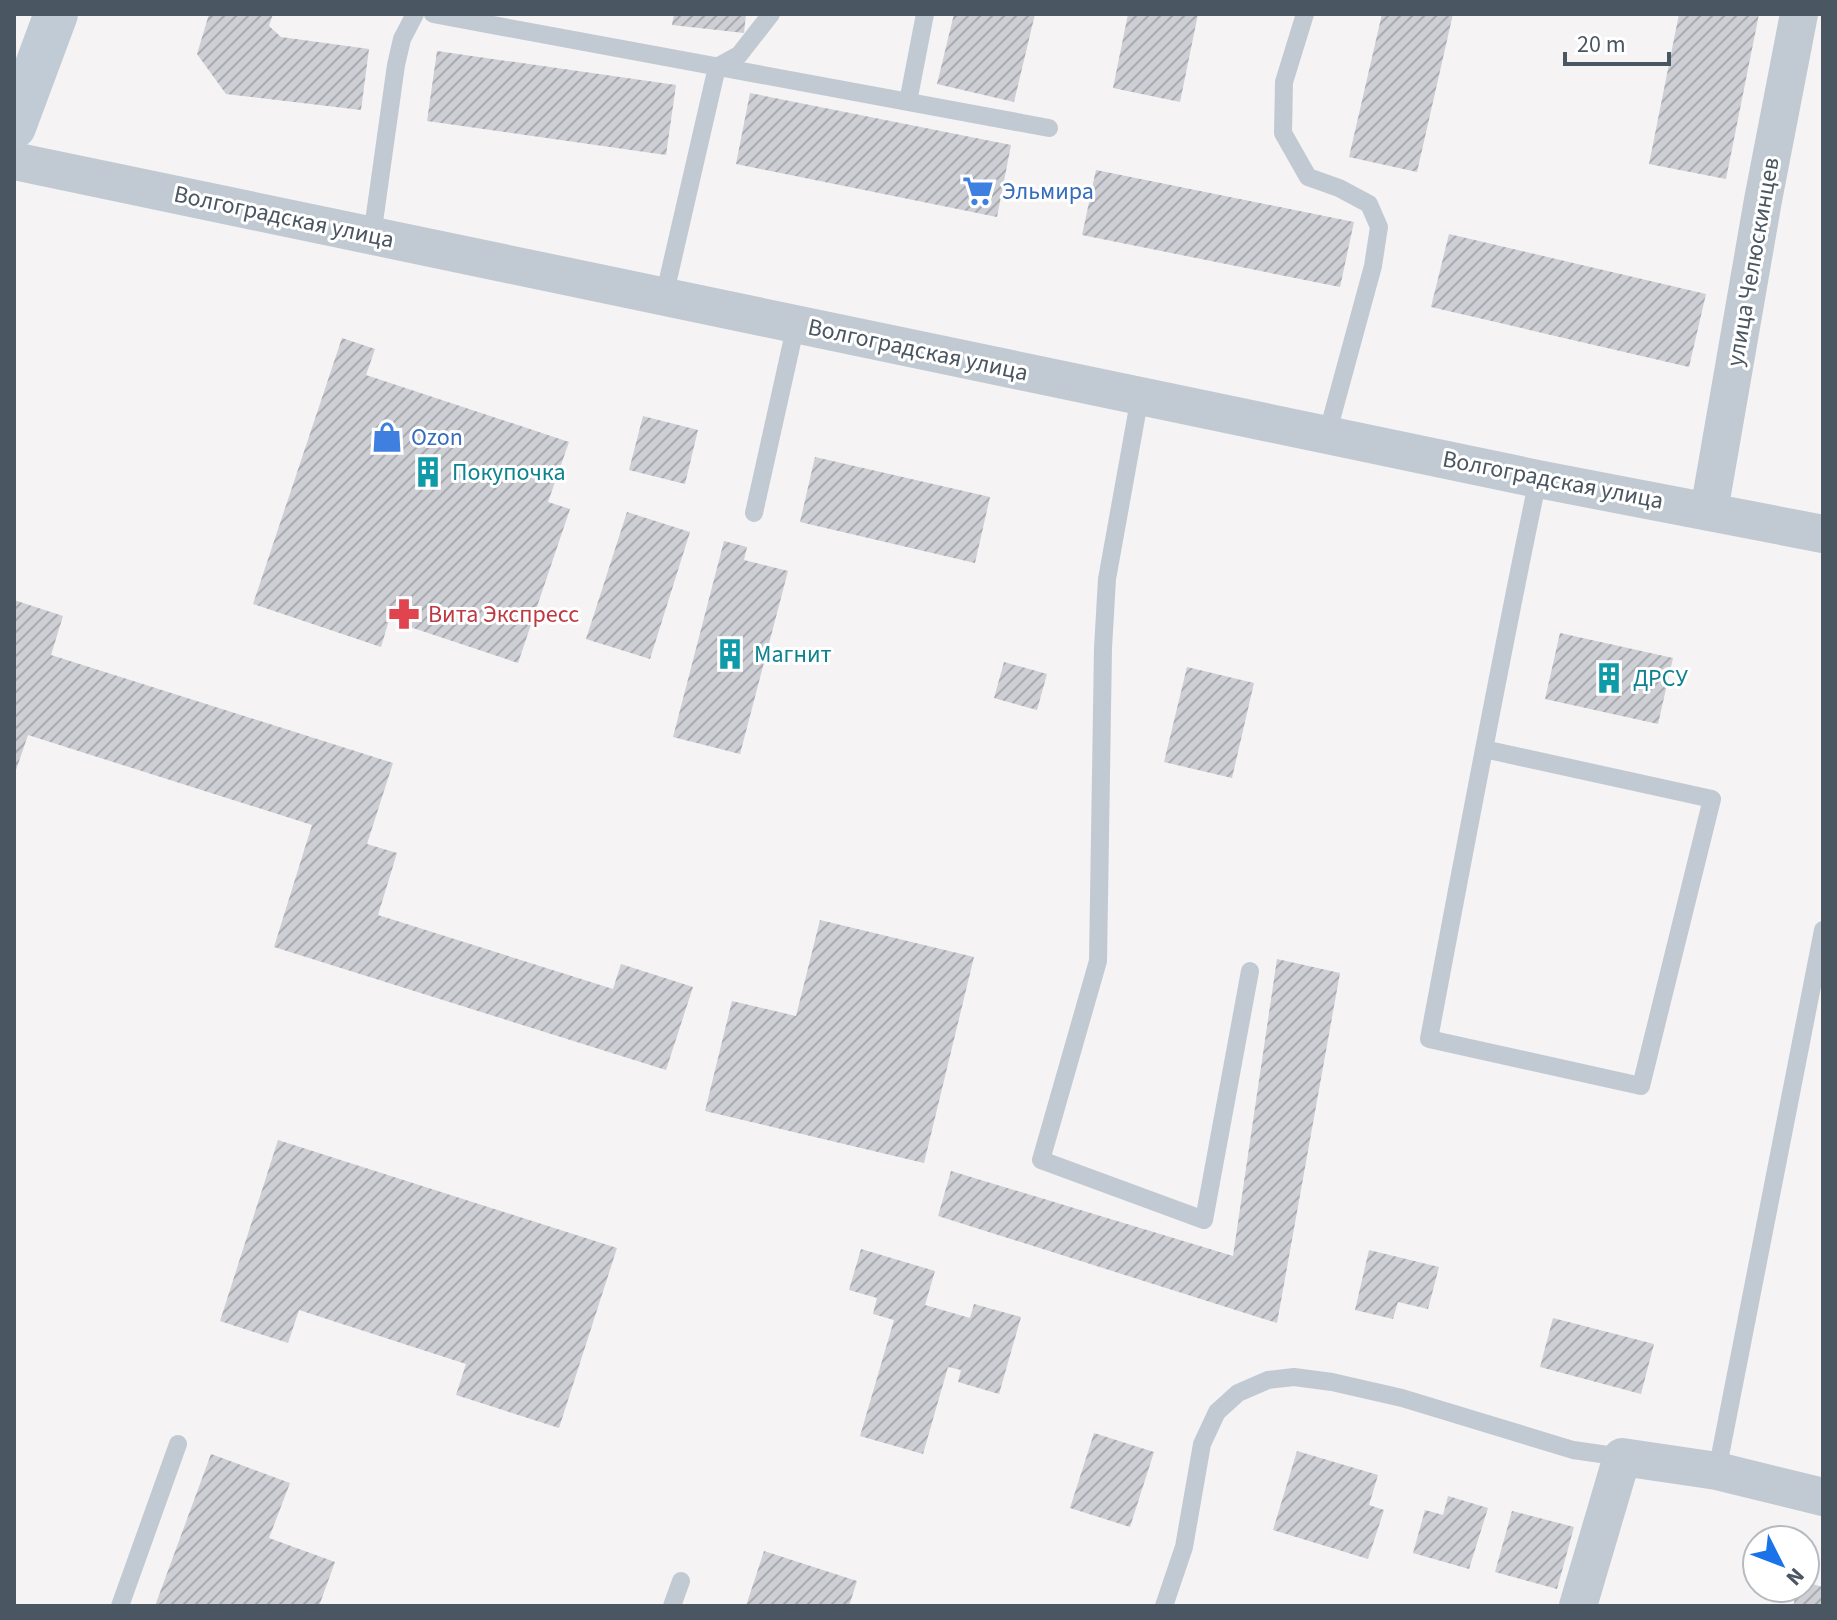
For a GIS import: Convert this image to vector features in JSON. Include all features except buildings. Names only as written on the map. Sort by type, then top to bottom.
[{"type":"street","points":[[14,127],[56,14]]},
{"type":"street","name":"улица Челюскинцев","points":[[1709,511],[1799,14]]},
{"type":"street","name":"Волгоградская улица","points":[[14,161],[1538,479],[1823,534]]},
{"type":"street","points":[[1578,1606],[1622,1457],[1717,1471],[1823,1497]]},
{"type":"lane","points":[[372,236],[396,65],[402,39],[415,14]]},
{"type":"lane","points":[[433,14],[1049,128]]},
{"type":"lane","points":[[664,297],[717,67],[739,55],[771,14]]},
{"type":"lane","points":[[908,102],[925,14]]},
{"type":"lane","points":[[1305,14],[1284,82],[1283,133],[1308,177],[1339,188],[1369,204],[1379,227],[1373,266],[1327,435]]},
{"type":"lane","points":[[754,513],[796,324]]},
{"type":"lane","points":[[1140,396],[1107,579],[1098,961],[1041,1160],[1204,1220],[1250,971]]},
{"type":"lane","points":[[1484,749],[1712,799],[1641,1086],[1429,1039],[1484,749],[1538,479]]},
{"type":"lane","points":[[1717,1471],[1823,930]]},
{"type":"lane","points":[[1164,1606],[1184,1547],[1202,1444],[1217,1412],[1238,1393],[1268,1380],[1294,1377],[1360,1388],[1573,1450],[1622,1457]]},
{"type":"lane","points":[[120,1606],[178,1444]]},
{"type":"lane","points":[[672,1606],[681,1581]]},
{"type":"place","name":"Эльмира","points":[[978,191]]},
{"type":"place","name":"Ozon","points":[[387,437]]},
{"type":"place","name":"Покупочка","points":[[428,472]]},
{"type":"place","name":"Вита Экспресс","points":[[404,614]]},
{"type":"place","name":"Магнит","points":[[730,654]]},
{"type":"place","name":"ДРСУ","points":[[1609,678]]}]
